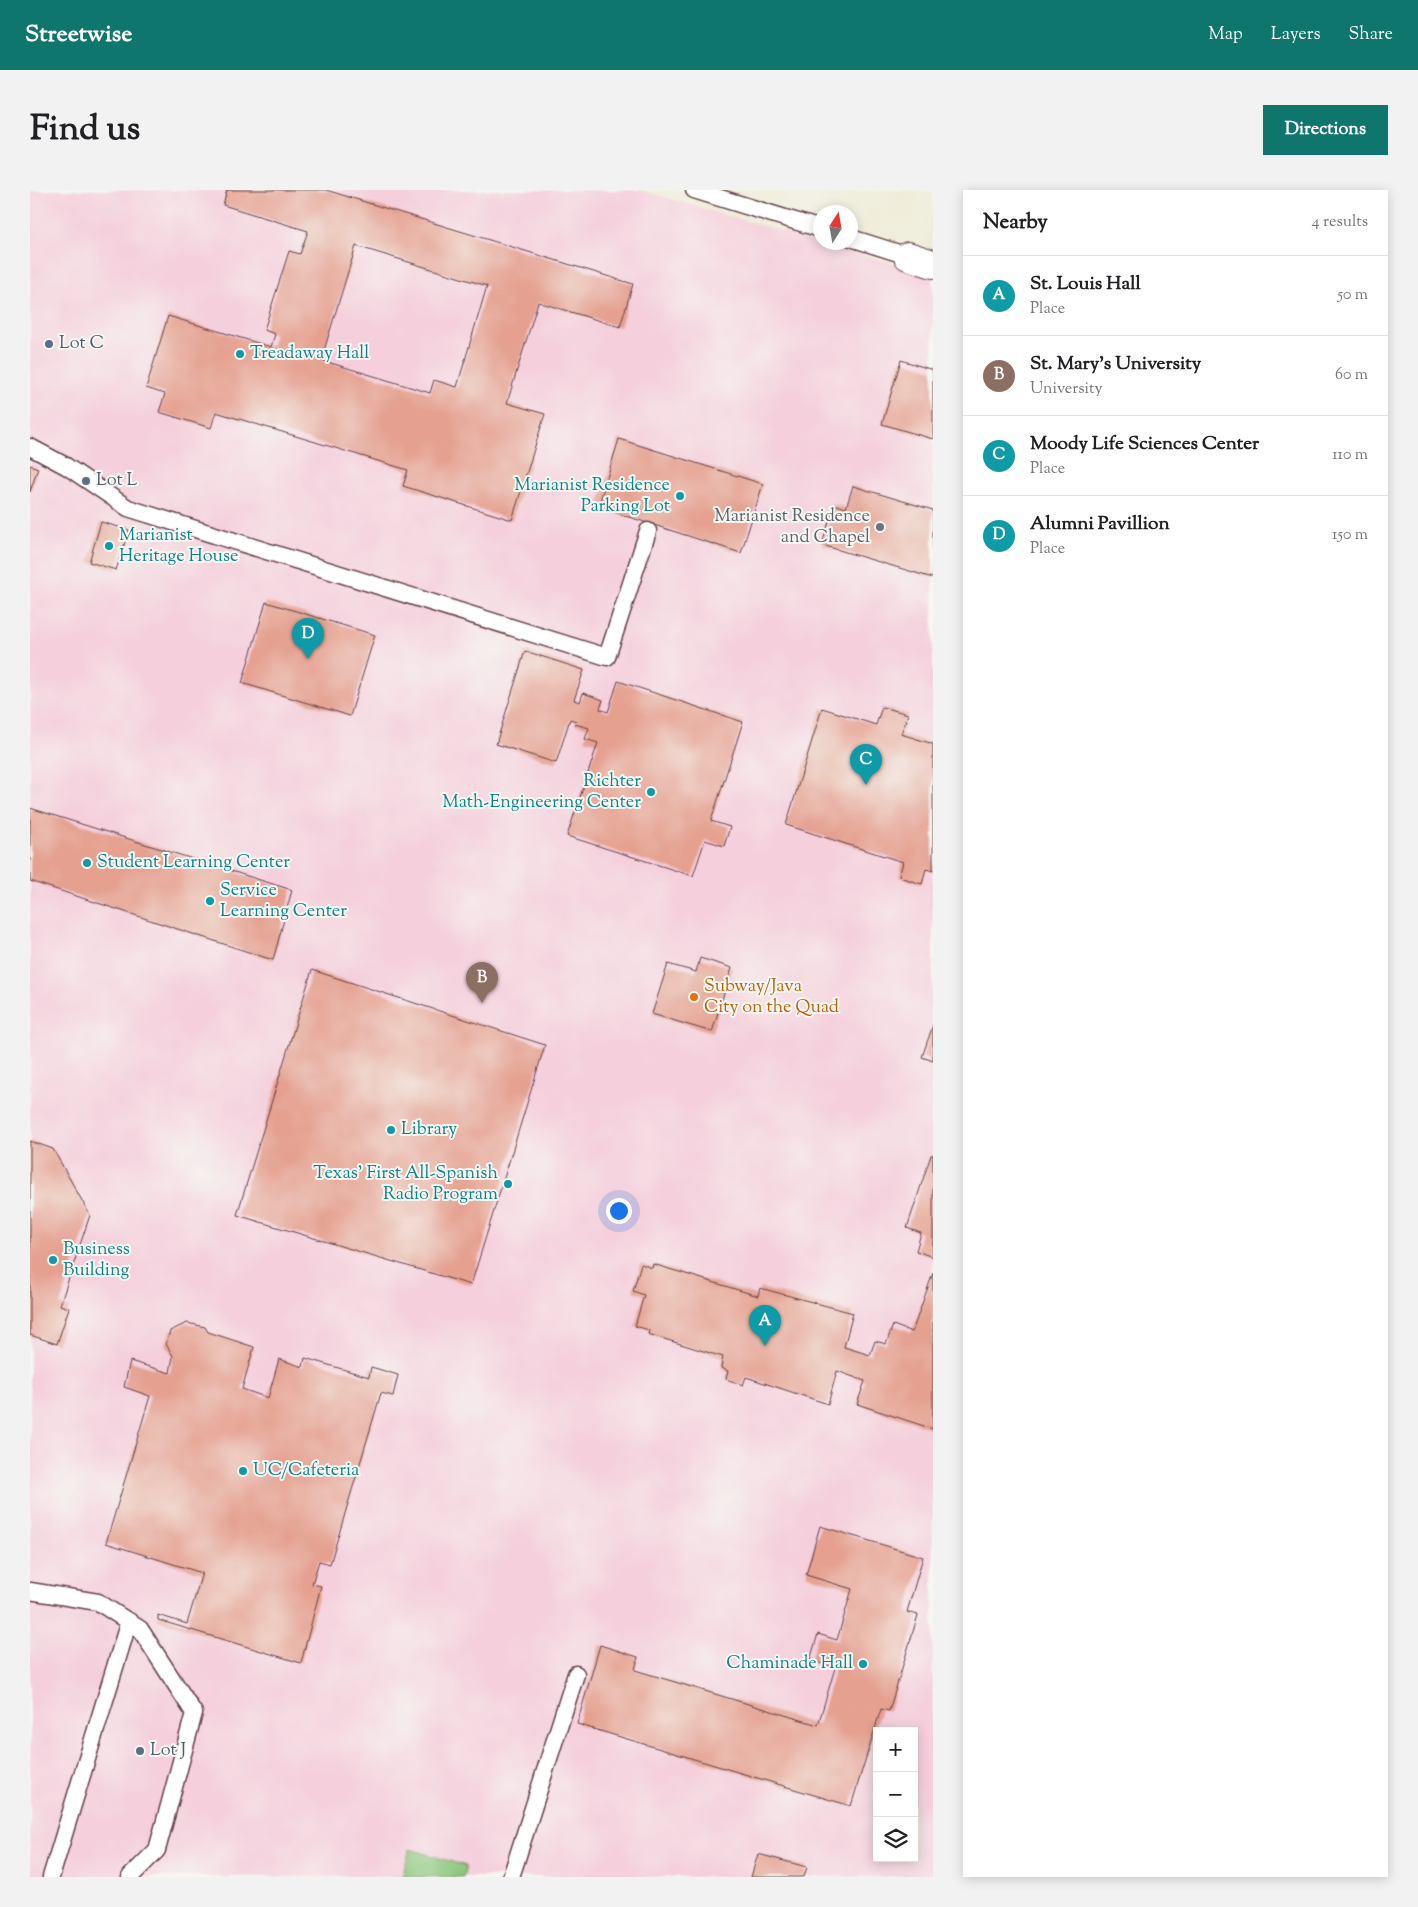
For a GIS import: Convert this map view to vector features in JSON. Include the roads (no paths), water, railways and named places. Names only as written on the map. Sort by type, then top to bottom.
[{"type":"lane","points":[[694,190],[813,227]]},
{"type":"lane","points":[[858,241],[920,260]]},
{"type":"lane","points":[[30,447],[66,466],[128,508],[607,658],[648,531]]},
{"type":"lane","points":[[30,1591],[98,1602],[140,1629],[194,1713],[156,1850],[130,1877]]},
{"type":"lane","points":[[51,1877],[129,1621]]},
{"type":"lane","points":[[511,1877],[576,1674]]},
{"type":"place","name":"Lot C","points":[[49,344]]},
{"type":"place","name":"Treadaway Hall","points":[[240,354]]},
{"type":"place","name":"Lot L","points":[[86,481]]},
{"type":"place","name":"Marianist Residence Parking Lot","points":[[680,496]]},
{"type":"place","name":"Marianist Residence and Chapel","points":[[880,527]]},
{"type":"place","name":"Marianist Heritage House","points":[[109,546]]},
{"type":"place","name":"Alumni Pavillion","points":[[308,659]]},
{"type":"place","name":"Moody Life Sciences Center","points":[[866,785]]},
{"type":"place","name":"Richter Math-Engineering Center","points":[[651,792]]},
{"type":"place","name":"Student Learning Center","points":[[87,863]]},
{"type":"place","name":"Service Learning Center","points":[[210,901]]},
{"type":"place","name":"Subway/Java City on the Quad","points":[[694,997]]},
{"type":"place","name":"St. Mary's University","points":[[482,1003]]},
{"type":"place","name":"Library","points":[[391,1130]]},
{"type":"place","name":"Texas' First All-Spanish Radio Program","points":[[508,1184]]},
{"type":"place","name":"Business Building","points":[[53,1260]]},
{"type":"place","name":"St. Louis Hall","points":[[765,1346]]},
{"type":"place","name":"UC/Cafeteria","points":[[243,1471]]},
{"type":"place","name":"Chaminade Hall","points":[[863,1664]]},
{"type":"place","name":"Lot J","points":[[140,1751]]}]
